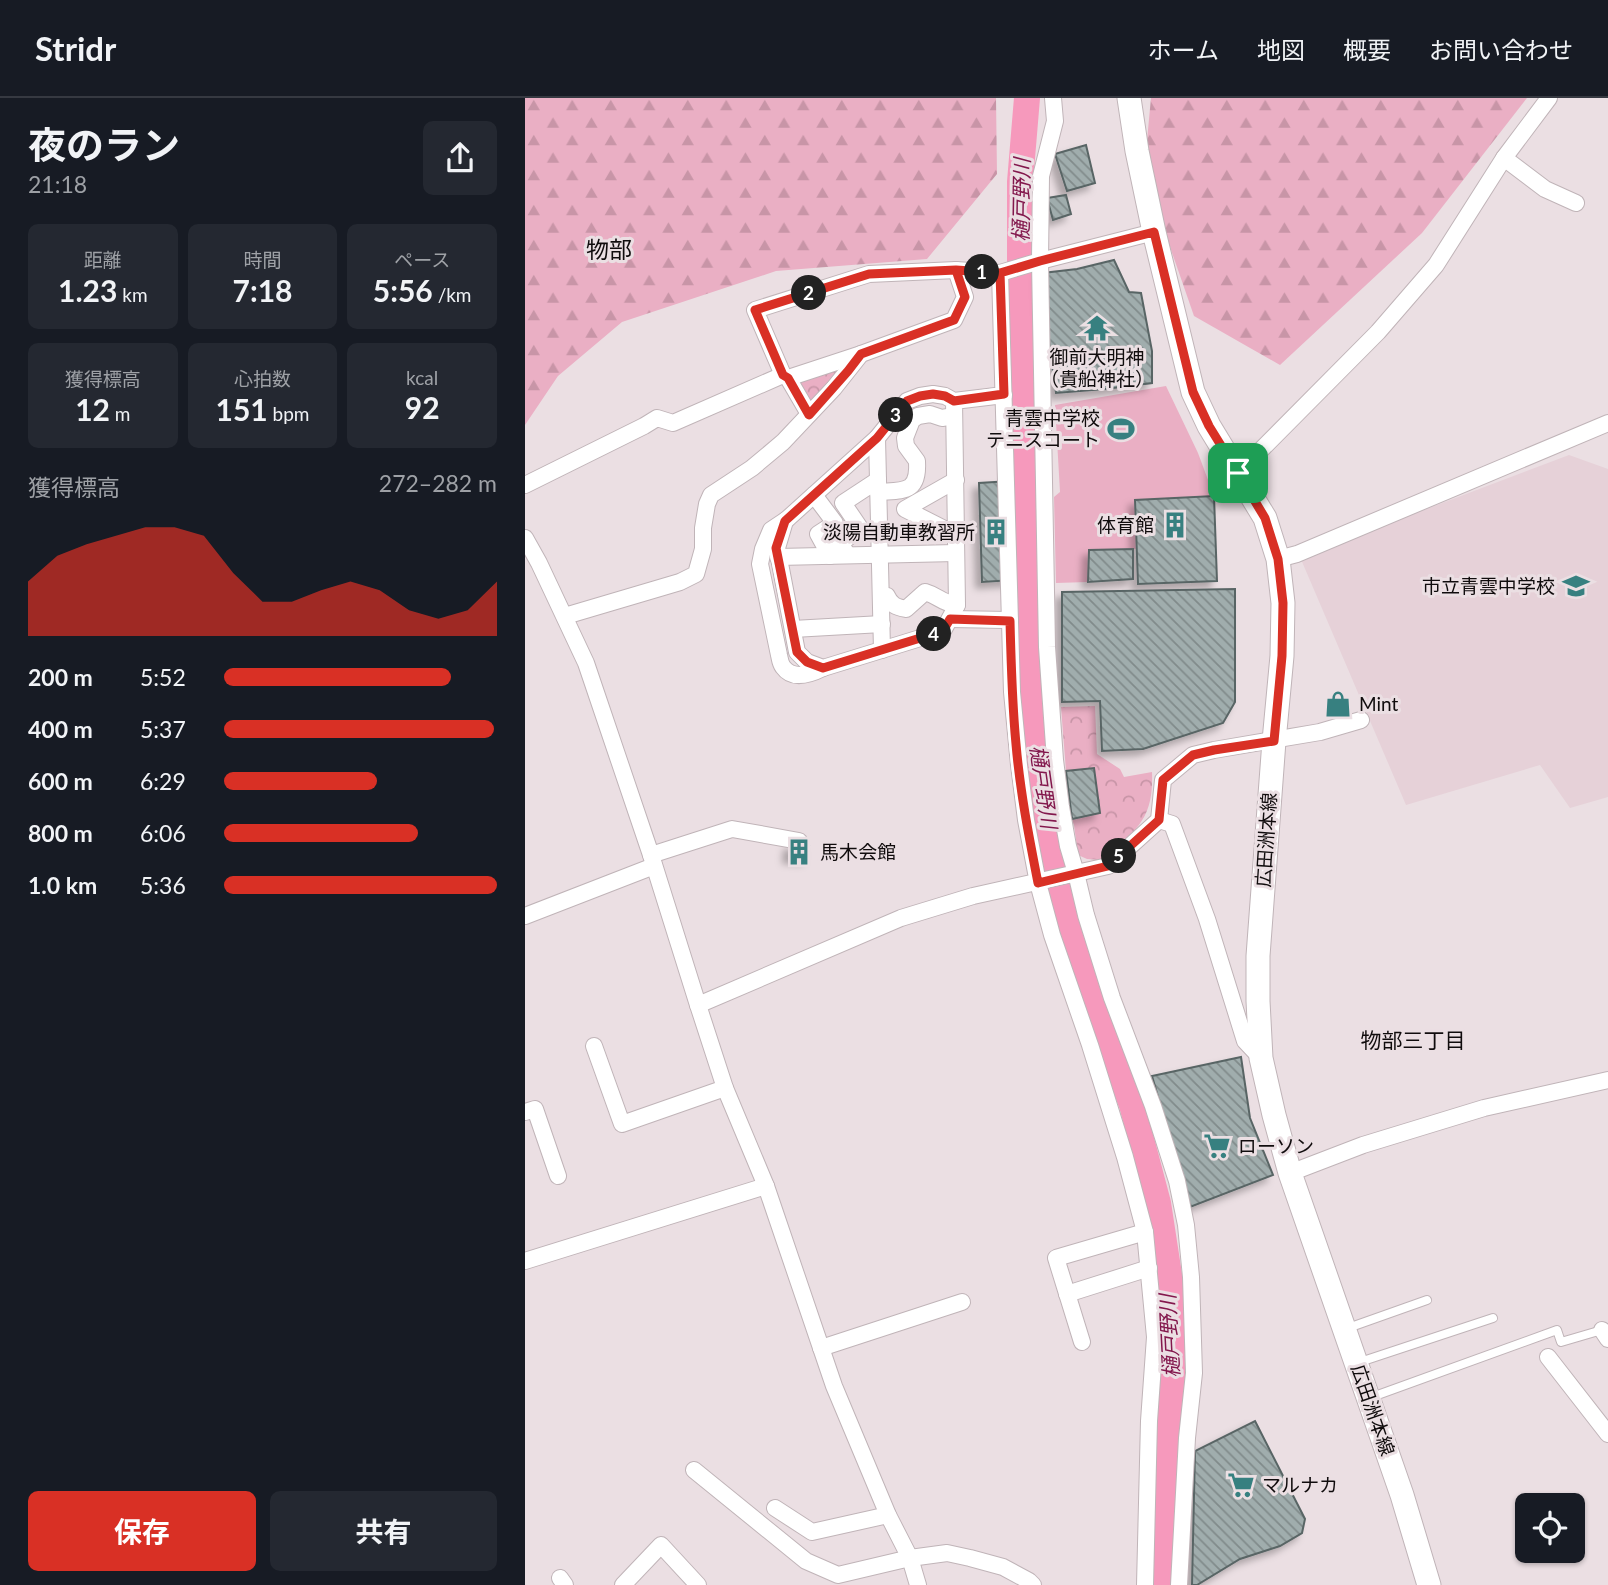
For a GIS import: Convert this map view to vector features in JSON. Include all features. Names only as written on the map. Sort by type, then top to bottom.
[{"type":"main road","name":"広田洲本線","points":[[1129,98],[1154,232],[1193,392],[1209,426],[1265,518],[1278,559],[1283,603],[1282,656],[1258,957],[1261,1058],[1273,1115],[1290,1173],[1402,1495],[1429,1585]]},
{"type":"street","points":[[1053,98],[1055,121],[1041,176],[1040,261],[1047,647],[1055,760],[1068,846],[1086,915],[1153,1106],[1177,1181],[1186,1224],[1191,1277],[1194,1373],[1187,1438],[1179,1585]]},
{"type":"street","points":[[1238,473],[1378,332],[1436,265],[1504,158],[1549,98]]},
{"type":"street","points":[[1504,158],[1545,190],[1576,203]]},
{"type":"street","points":[[809,415],[786,376],[755,310],[869,274],[956,270],[1000,273],[1154,232]]},
{"type":"street","points":[[525,485],[657,418],[673,423],[786,376],[861,354],[954,320],[965,297],[956,270]]},
{"type":"street","points":[[1000,273],[1012,692],[1026,820],[1038,883],[1052,935],[1125,1157],[1145,1232],[1149,1268],[1155,1337],[1149,1421],[1145,1585]]},
{"type":"street","points":[[565,616],[680,582],[696,574],[703,549],[707,504],[711,495],[767,458],[809,415],[861,354]]},
{"type":"street","points":[[848,555],[840,544],[860,528],[843,503],[878,486],[901,492],[911,487],[916,479],[917,461],[906,446],[905,438],[912,420],[930,414],[942,418],[954,409],[1004,394]]},
{"type":"street","points":[[920,396],[945,396],[954,409],[957,552],[953,612],[943,631],[823,668],[807,676],[793,674],[783,668],[779,655],[761,564],[763,549],[771,530],[787,519],[877,438],[907,401],[920,396]]},
{"type":"street","points":[[1278,559],[1608,423]]},
{"type":"street","points":[[877,438],[882,650]]},
{"type":"street","points":[[955,480],[905,509],[956,535]]},
{"type":"street","points":[[814,495],[835,523],[818,534],[830,556]]},
{"type":"street","points":[[787,519],[776,548],[797,652],[807,662],[823,668]]},
{"type":"street","points":[[525,538],[532,565],[565,616],[586,663],[726,1088],[766,1186],[834,1385],[888,1515],[910,1558],[918,1585]]},
{"type":"street","points":[[778,557],[957,552]]},
{"type":"street","points":[[881,595],[887,596],[897,607],[906,609],[925,592],[933,594],[953,612],[1010,621]]},
{"type":"street","points":[[793,629],[881,625]]},
{"type":"street","points":[[698,1005],[901,919],[973,896],[1108,866],[1159,820],[1163,780],[1193,755],[1319,732],[1361,720]]},
{"type":"street","points":[[1159,820],[1172,824],[1207,919],[1245,1041],[1261,1058]]},
{"type":"street","points":[[525,916],[732,829],[799,842]]},
{"type":"street","points":[[594,1046],[622,1124],[726,1088]]},
{"type":"street","points":[[1290,1173],[1363,1145],[1483,1108],[1608,1080]]},
{"type":"street","points":[[525,1112],[535,1109],[558,1176]]},
{"type":"street","points":[[525,1261],[766,1186]]},
{"type":"street","points":[[1082,1342],[1056,1258],[1145,1232]]},
{"type":"street","points":[[1067,1294],[1149,1268]]},
{"type":"street","points":[[821,1348],[962,1302]]},
{"type":"street","points":[[1548,1357],[1608,1434]]},
{"type":"street","points":[[694,1470],[806,1561],[838,1575],[910,1558],[947,1553],[1003,1567],[1033,1585]]},
{"type":"street","points":[[775,1508],[812,1532],[888,1515]]},
{"type":"street","points":[[623,1585],[661,1545],[694,1584]]},
{"type":"lane","points":[[1345,1329],[1427,1300]]},
{"type":"lane","points":[[1357,1363],[1493,1318]]},
{"type":"lane","points":[[1369,1398],[1557,1330],[1561,1342],[1605,1334]]},
{"type":"shaded area","points":[[1569,455],[1608,469],[1608,797],[1570,808],[1540,765],[1406,805],[1300,557]]},
{"type":"green space","points":[[525,98],[996,98],[997,174],[927,259],[776,271],[622,322],[558,376],[525,425]]},
{"type":"green space","points":[[1151,98],[1527,98],[1422,233],[1280,365],[1194,316],[1144,172]]},
{"type":"green space","points":[[849,363],[809,404],[797,381]]},
{"type":"green space","points":[[1166,386],[1198,453],[1214,496],[1088,582],[1056,583],[1054,497],[1060,492],[1055,405]]},
{"type":"green space","points":[[1095,706],[1097,754],[1120,769],[1124,777],[1152,772],[1152,789],[1146,814],[1133,832],[1101,860],[1078,855],[1072,819],[1099,813],[1094,769],[1066,771],[1061,707]]},
{"type":"building","points":[[1086,145],[1095,183],[1067,191],[1055,154]]},
{"type":"building","points":[[1066,195],[1071,214],[1053,220],[1047,198]]},
{"type":"building","name":"御前大明神 （貴船神社）","points":[[1114,260],[1129,292],[1141,293],[1152,351],[1152,383],[1056,393],[1044,304],[1043,273],[1077,269]]},
{"type":"building","name":"淡陽自動車教習所","points":[[1010,481],[1013,580],[982,582],[979,483]]},
{"type":"building","name":"体育館","points":[[1214,496],[1217,581],[1138,584],[1135,500]]},
{"type":"building","points":[[1133,549],[1133,579],[1088,582],[1089,550]]},
{"type":"building","points":[[1235,589],[1235,702],[1223,723],[1143,749],[1102,751],[1100,701],[1062,702],[1062,592]]},
{"type":"building","points":[[1094,768],[1100,813],[1072,819],[1066,771]]},
{"type":"building","name":"馬木会館","points":[[790,844],[809,846],[808,858],[789,857]]},
{"type":"building","name":"ローソン","points":[[1241,1057],[1250,1118],[1273,1175],[1190,1207],[1152,1076]]},
{"type":"building","name":"マルナカ","points":[[1255,1421],[1305,1519],[1302,1533],[1280,1546],[1240,1559],[1197,1585],[1192,1585],[1195,1451]]},
{"type":"waterway","name":"樋戸野川","points":[[1027,98],[1020,182],[1020,271],[1029,610],[1037,759],[1063,908],[1082,973],[1132,1105],[1158,1203],[1170,1281],[1175,1357],[1160,1585]]},
{"type":"place","name":"御前大明神 （貴船神社）","points":[[1097,328]]},
{"type":"place","name":"青雲中学校 テニスコート","points":[[1121,429]]},
{"type":"place","name":"体育館","points":[[1175,525]]},
{"type":"place","name":"淡陽自動車教習所","points":[[996,532]]},
{"type":"place","name":"市立青雲中学校","points":[[1576,586]]},
{"type":"place","name":"Mint","points":[[1338,704]]},
{"type":"place","name":"馬木会館","points":[[799,852]]},
{"type":"place","name":"ローソン","points":[[1217,1146]]},
{"type":"place","name":"マルナカ","points":[[1241,1485]]},
{"type":"district","name":"物部","points":[[609,250]]},
{"type":"district","name":"物部三丁目","points":[[1413,1041]]},
{"type":"route","points":[[1238,473],[1209,426],[1193,392],[1154,232],[1000,273],[956,270],[965,297],[954,320],[861,354],[809,415],[788,378],[783,375],[755,310],[869,274],[956,270],[1000,273],[1004,394],[954,401],[933,394],[907,401],[877,438],[785,521],[776,548],[797,652],[807,662],[823,668],[943,631],[950,619],[1010,621],[1016,746],[1038,883],[1108,866],[1159,820],[1163,780],[1193,755],[1274,741],[1282,656],[1283,603],[1278,559],[1265,518],[1238,473]]}]
